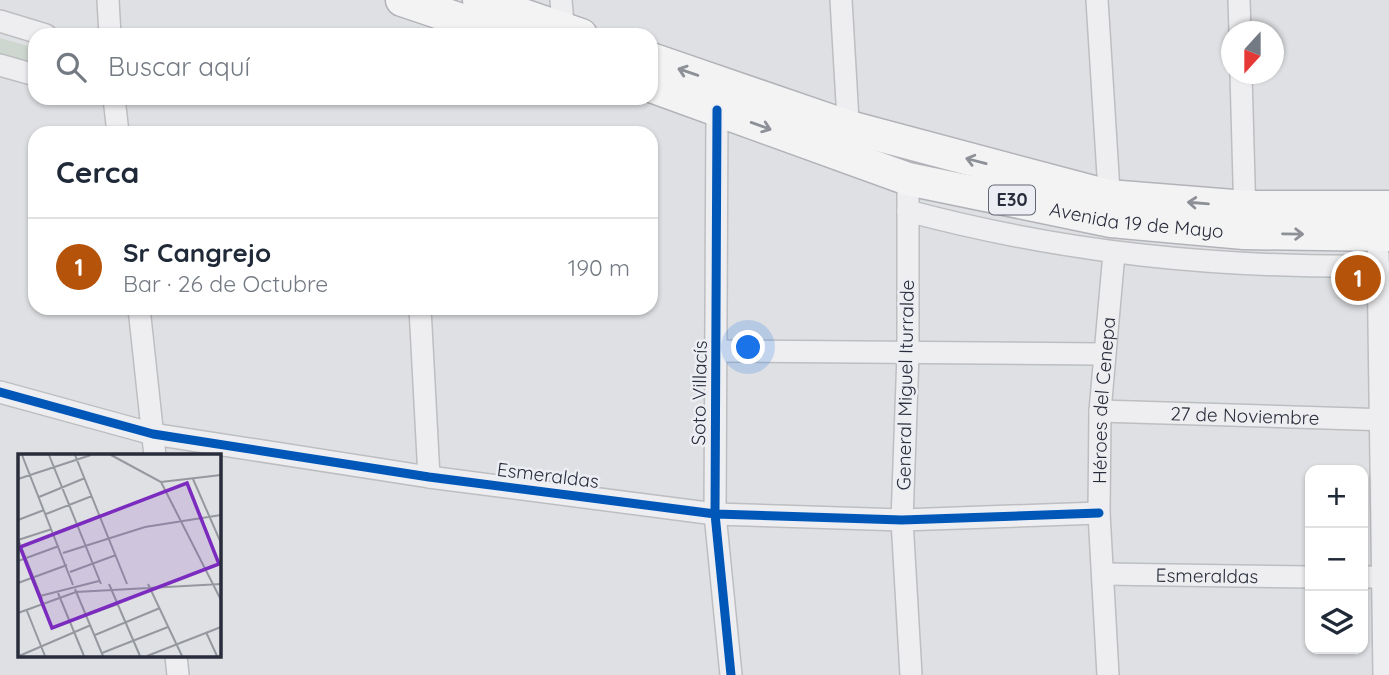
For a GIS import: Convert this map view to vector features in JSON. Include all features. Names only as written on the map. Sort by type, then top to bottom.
[{"type":"highway","points":[[402,0],[485,28]]},
{"type":"highway","points":[[479,0],[567,25]]},
{"type":"highway","name":"Avenida 19 de Mayo","points":[[658,62],[849,142],[908,179],[1110,208],[1382,235]]},
{"type":"highway","name":"Avenida 19 de Mayo","points":[[658,89],[717,110],[1110,208]]},
{"type":"highway","name":"Avenida 19 de Mayo","points":[[1245,220],[1389,207]]},
{"type":"street","points":[[108,0],[110,28]]},
{"type":"street","points":[[841,0],[849,142]]},
{"type":"street","points":[[1097,0],[1110,208]]},
{"type":"street","points":[[1238,0],[1239,21]]},
{"type":"street","points":[[0,21],[28,30]]},
{"type":"street","points":[[0,65],[28,73]]},
{"type":"street","points":[[1241,84],[1245,220]]},
{"type":"street","points":[[115,105],[117,126]]},
{"type":"street","name":"Soto Villacís","points":[[717,110],[715,514],[731,675]]},
{"type":"street","name":"General Miguel Iturralde","points":[[908,179],[908,354],[902,520],[911,675]]},
{"type":"street","points":[[908,211],[990,233],[1114,253],[1235,264],[1379,266]]},
{"type":"street","points":[[1382,235],[1379,266],[1384,420],[1378,577],[1384,675]]},
{"type":"street","name":"Héroes del Cenepa","points":[[1108,675],[1099,513],[1100,411],[1114,253]]},
{"type":"street","points":[[140,315],[156,454]]},
{"type":"street","points":[[420,315],[429,477]]},
{"type":"street","points":[[717,351],[1103,354]]},
{"type":"street","name":"Esmeraldas","points":[[0,392],[153,434],[429,477],[715,514],[902,520],[1099,513]]},
{"type":"street","name":"27 de Noviembre","points":[[1100,411],[1384,420]]},
{"type":"street","name":"Esmeraldas","points":[[1104,574],[1305,576]]},
{"type":"shaded area","points":[[0,38],[28,46],[28,65],[0,57]]},
{"type":"cycle path","points":[[717,110],[715,514],[731,675]]},
{"type":"cycle path","points":[[0,392],[153,434],[429,477],[715,514],[902,520],[1099,513]]},
{"type":"place","name":"Sr Cangrejo","points":[[1358,278]]}]
